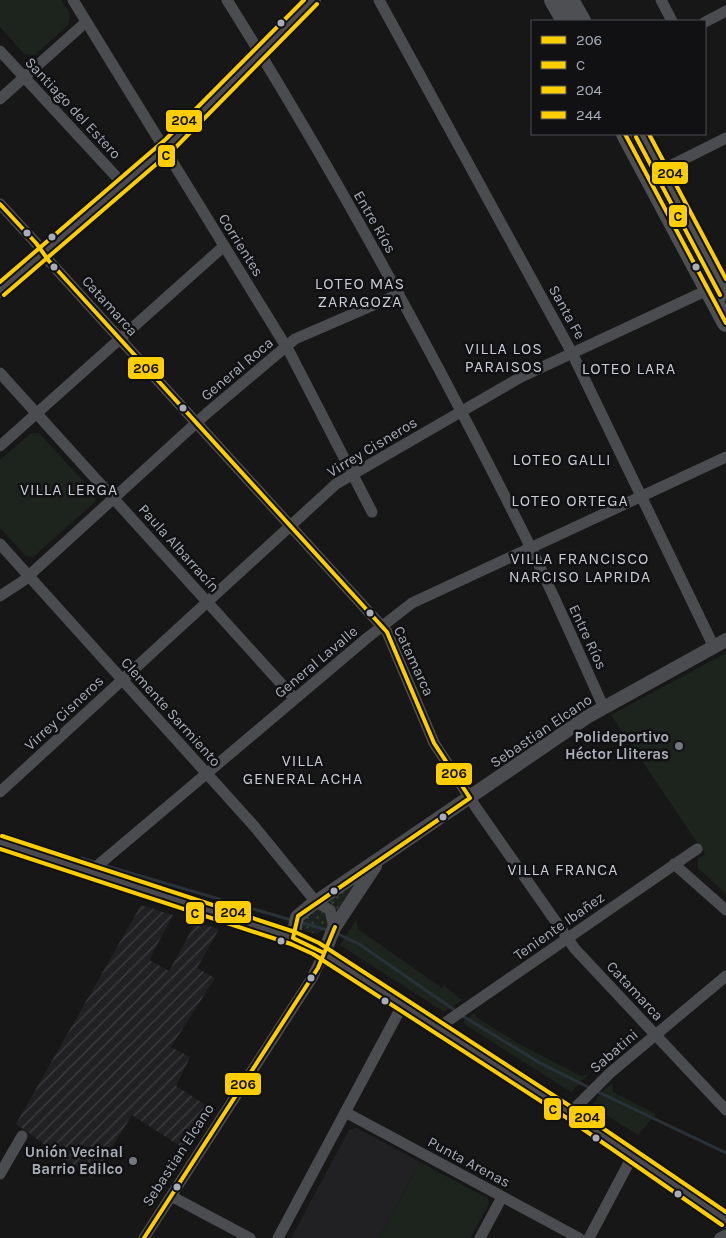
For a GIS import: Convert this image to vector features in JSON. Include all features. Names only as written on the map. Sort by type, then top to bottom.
[{"type":"main road","points":[[0,290],[165,148],[313,0]]},
{"type":"main road","points":[[553,0],[564,20]]},
{"type":"main road","points":[[570,0],[581,20]]},
{"type":"main road","points":[[626,135],[655,173],[719,293],[726,324]]},
{"type":"main road","points":[[642,135],[655,173]]},
{"type":"main road","points":[[0,842],[293,938],[324,953],[570,1113],[726,1220]]},
{"type":"street","name":"Corrientes","points":[[72,0],[286,347],[372,512]]},
{"type":"street","name":"Entre Ríos","points":[[227,0],[260,53],[399,294],[530,548],[604,708]]},
{"type":"street","name":"Santa Fe","points":[[379,0],[572,354],[642,497],[720,644]]},
{"type":"street","points":[[660,0],[671,20]]},
{"type":"street","points":[[706,21],[726,11]]},
{"type":"street","points":[[0,99],[86,22]]},
{"type":"street","name":"Santiago del Estero","points":[[0,51],[123,184]]},
{"type":"street","points":[[655,173],[726,138]]},
{"type":"street","name":"Catamarca","points":[[0,204],[120,339],[387,632],[434,742],[470,798],[568,938],[655,1035],[726,1110]]},
{"type":"street","points":[[0,446],[224,246]]},
{"type":"street","name":"Virrey Cisneros","points":[[0,792],[336,484],[521,377],[719,293]]},
{"type":"street","name":"General Roca","points":[[0,596],[29,576],[196,423],[295,339],[399,294]]},
{"type":"street","name":"Paula Albarracín","points":[[0,372],[295,699]]},
{"type":"street","name":"General Lavalle","points":[[90,872],[206,773],[412,604],[726,457]]},
{"type":"street","name":"Clemente Sarmiento","points":[[0,544],[284,860],[316,902],[330,910],[334,928]]},
{"type":"street","name":"Sebastian Elcano","points":[[293,938],[298,916],[316,902],[587,717],[720,644]]},
{"type":"street","name":"Teniente Ibañez","points":[[439,1027],[696,849]]},
{"type":"street","name":"Sebastian Elcano","points":[[144,1238],[317,970],[334,928],[380,859]]},
{"type":"street","points":[[674,864],[726,910]]},
{"type":"street","name":"Sabatini","points":[[570,1113],[610,1072],[726,976]]},
{"type":"street","points":[[278,1238],[403,1004]]},
{"type":"street","name":"Punta Arenas","points":[[345,1112],[579,1238]]},
{"type":"street","points":[[0,1174],[22,1136]]},
{"type":"street","points":[[589,1238],[633,1155]]},
{"type":"street","points":[[171,1196],[250,1238]]},
{"type":"street","points":[[480,1238],[502,1197]]},
{"type":"street","points":[[720,1238],[726,1235]]},
{"type":"shaded area","points":[[0,0],[61,0],[70,14],[68,25],[35,55],[24,54],[0,27]]},
{"type":"shaded area","points":[[31,433],[39,433],[96,495],[95,502],[33,557],[26,556],[0,528],[0,460]]},
{"type":"shaded area","name":"Polideportivo Héctor Lliteras","points":[[726,653],[726,894],[698,868],[698,859],[705,854],[611,715]]},
{"type":"shaded area","points":[[356,883],[336,911],[329,901]]},
{"type":"shaded area","points":[[141,905],[173,915],[149,960],[169,971],[196,922],[219,929],[197,968],[215,978],[171,1047],[190,1057],[176,1086],[209,1107],[183,1148],[132,1115],[92,1179],[16,1124]]},
{"type":"shaded area","points":[[318,909],[328,917],[328,926],[317,934],[303,931],[303,920]]},
{"type":"shaded area","points":[[356,920],[358,929],[442,988],[444,985],[460,999],[464,999],[444,1012],[340,945]]},
{"type":"shaded area","points":[[475,1013],[476,1017],[521,1045],[581,1076],[589,1074],[571,1092],[464,1024],[464,1020]]},
{"type":"shaded area","points":[[612,1083],[613,1092],[656,1114],[638,1135],[595,1108],[594,1104],[600,1093]]},
{"type":"shaded area","points":[[357,1128],[420,1162],[379,1238],[291,1238],[349,1130]]},
{"type":"shaded area","points":[[420,1162],[487,1198],[489,1204],[470,1238],[379,1238]]},
{"type":"waterway","points":[[82,858],[97,863]]},
{"type":"waterway","points":[[103,865],[291,920]]},
{"type":"waterway","points":[[300,922],[330,931]]},
{"type":"waterway","points":[[336,933],[359,944],[456,1011]]},
{"type":"waterway","points":[[461,1015],[540,1063],[590,1088]]},
{"type":"waterway","points":[[596,1091],[726,1153]]},
{"type":"transit line","name":"204","points":[[0,282],[166,139],[304,0]]},
{"type":"transit line","name":"C","points":[[4,295],[174,149],[317,4]]},
{"type":"transit line","name":"244","points":[[626,135],[726,323]]},
{"type":"transit line","name":"204","points":[[650,135],[726,279]]},
{"type":"transit line","name":"C","points":[[636,137],[720,295]]},
{"type":"transit line","name":"206","points":[[0,204],[36,243],[49,261],[387,632],[434,743],[470,798],[298,916],[293,938],[324,953]]},
{"type":"transit line","name":"204","points":[[2,836],[295,932],[319,943],[573,1108],[726,1212]]},
{"type":"transit line","name":"C","points":[[0,849],[291,944],[313,954],[567,1118],[722,1225]]},
{"type":"transit line","name":"206","points":[[144,1238],[318,968],[335,927]]},
{"type":"place","name":"Polideportivo Héctor Lliteras","points":[[679,746]]},
{"type":"place","name":"Unión Vecinal Barrio Edilco","points":[[133,1161]]},
{"type":"district","name":"LOTEO MAS ZARAGOZA","points":[[360,292]]},
{"type":"district","name":"VILLA LOS PARAISOS","points":[[504,357]]},
{"type":"district","name":"LOTEO LARA","points":[[629,368]]},
{"type":"district","name":"LOTEO GALLI","points":[[562,459]]},
{"type":"district","name":"VILLA LERGA","points":[[69,489]]},
{"type":"district","name":"LOTEO ORTEGA","points":[[570,500]]},
{"type":"district","name":"VILLA FRANCISCO NARCISO LAPRIDA","points":[[580,567]]},
{"type":"district","name":"VILLA GENERAL ACHA","points":[[303,769]]},
{"type":"district","name":"VILLA FRANCA","points":[[563,869]]}]
